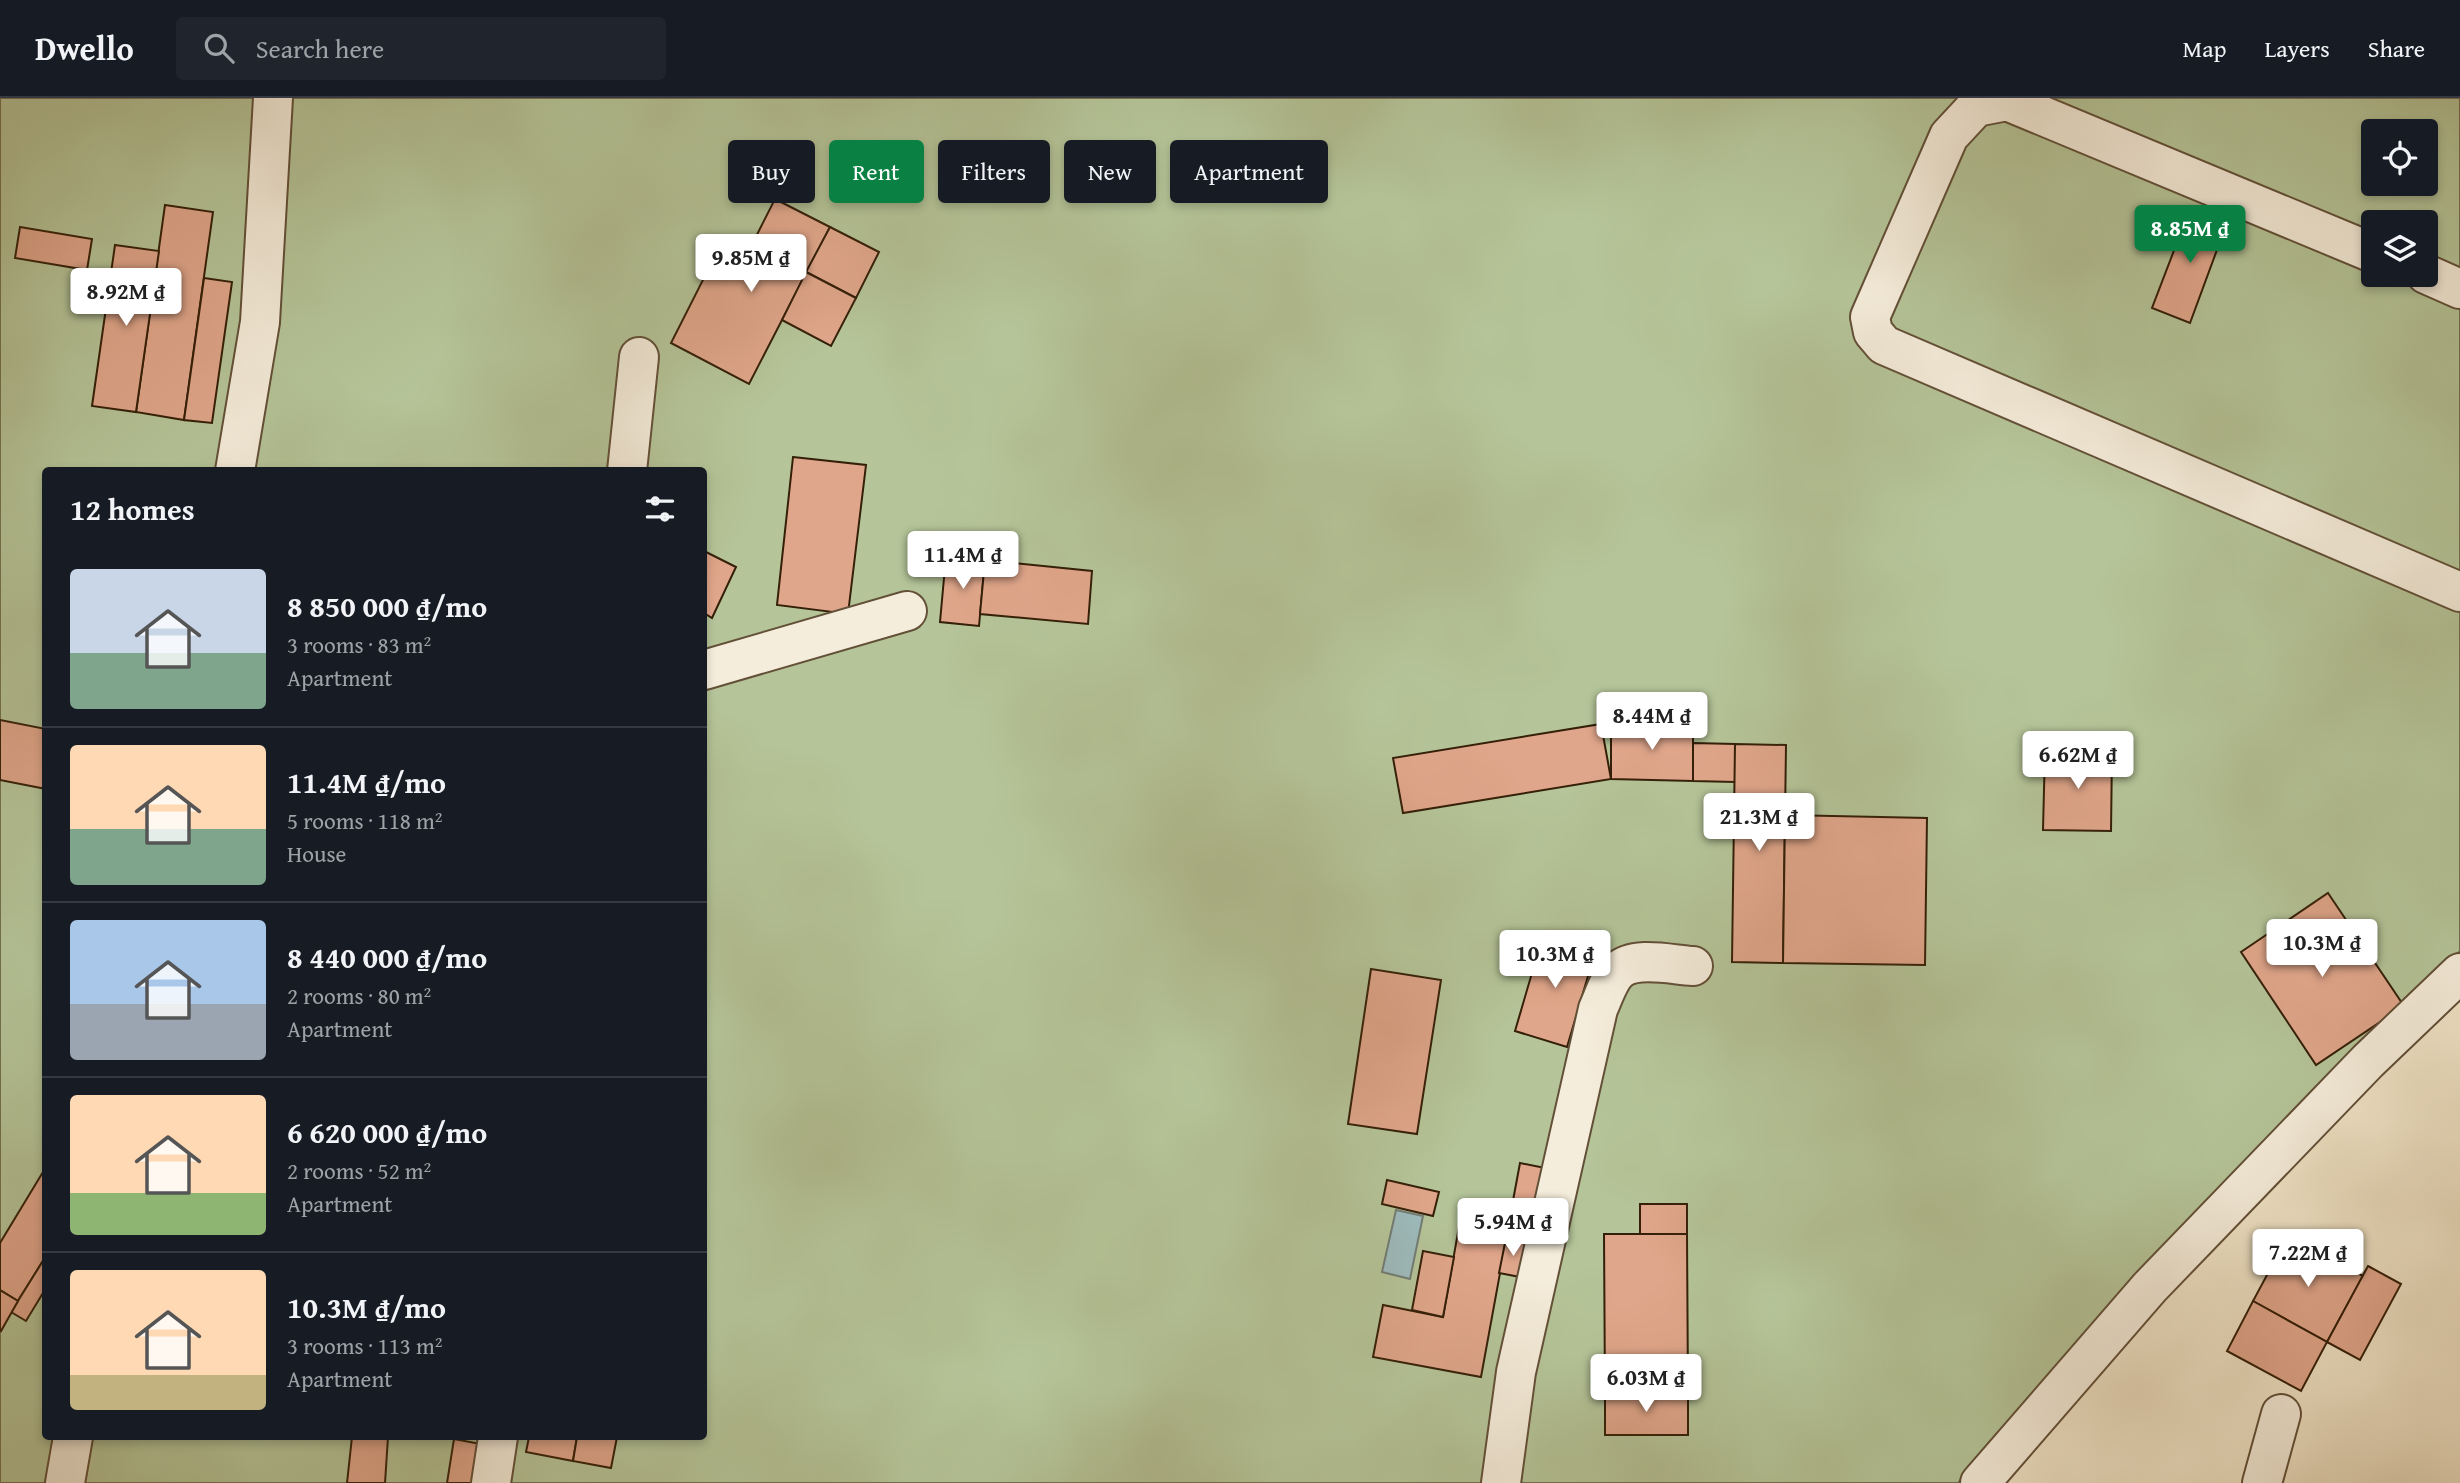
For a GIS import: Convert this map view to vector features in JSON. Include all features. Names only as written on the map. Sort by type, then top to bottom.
[{"type":"street","points":[[236,467],[260,322],[273,98]]},
{"type":"street","points":[[2361,248],[2007,101],[1976,107],[1948,136],[1870,317],[1874,332],[1884,345],[2460,592]]},
{"type":"street","points":[[2438,279],[2460,289]]},
{"type":"street","points":[[627,467],[639,358]]},
{"type":"street","points":[[707,669],[906,611]]},
{"type":"street","points":[[1501,1483],[1516,1372],[1598,1009],[1616,972],[1624,966],[1637,963],[1693,966]]},
{"type":"street","points":[[1980,1483],[2150,1287],[2368,1061],[2460,973]]},
{"type":"street","points":[[2262,1483],[2281,1414]]},
{"type":"street","points":[[65,1483],[72,1440]]},
{"type":"street","points":[[491,1483],[498,1440]]},
{"type":"green space","points":[[0,98],[2460,98],[2460,951],[1958,1483],[0,1483]]},
{"type":"water","points":[[1396,1210],[1423,1216],[1410,1279],[1382,1272]]},
{"type":"building","points":[[773,203],[783,203],[830,227],[749,384],[671,343],[713,260],[738,272]]},
{"type":"building","points":[[165,205],[213,212],[184,420],[136,412]]},
{"type":"building","points":[[2191,206],[2228,220],[2190,323],[2152,308]]},
{"type":"building","points":[[20,227],[92,239],[87,270],[15,258]]},
{"type":"building","points":[[830,227],[879,252],[856,298],[806,272]]},
{"type":"building","points":[[115,245],[159,251],[136,412],[92,406]]},
{"type":"building","points":[[806,272],[856,298],[831,346],[782,320]]},
{"type":"building","points":[[204,278],[232,282],[212,423],[184,420]]},
{"type":"building","points":[[793,457],[866,465],[848,614],[777,605]]},
{"type":"building","points":[[707,552],[736,567],[712,618],[707,615]]},
{"type":"building","points":[[946,556],[985,560],[979,626],[940,622]]},
{"type":"building","points":[[985,560],[1092,571],[1088,624],[980,614]]},
{"type":"building","points":[[0,720],[42,728],[42,788],[0,780]]},
{"type":"building","points":[[1611,722],[1693,724],[1693,781],[1611,779]]},
{"type":"building","points":[[1601,724],[1611,779],[1403,813],[1393,758]]},
{"type":"building","points":[[1693,743],[1735,744],[1735,782],[1693,781]]},
{"type":"building","points":[[1735,744],[1786,745],[1783,963],[1732,962]]},
{"type":"building","points":[[2045,750],[2112,751],[2111,831],[2043,830]]},
{"type":"building","points":[[1785,815],[1927,818],[1925,965],[1783,963]]},
{"type":"building","points":[[2328,893],[2404,1006],[2316,1065],[2241,952]]},
{"type":"building","points":[[1544,932],[1596,949],[1567,1047],[1515,1031]]},
{"type":"building","points":[[1371,969],[1441,980],[1417,1134],[1348,1124]]},
{"type":"building","points":[[1520,1163],[1550,1169],[1527,1242],[1506,1238]]},
{"type":"building","points":[[42,1174],[42,1262],[18,1301],[0,1290],[0,1243]]},
{"type":"building","points":[[1387,1180],[1439,1192],[1433,1216],[1382,1204]]},
{"type":"building","points":[[1463,1204],[1511,1213],[1481,1377],[1373,1357],[1383,1305],[1443,1317]]},
{"type":"building","points":[[1640,1204],[1687,1204],[1687,1234],[1640,1234]]},
{"type":"building","points":[[1604,1234],[1687,1234],[1688,1394],[1605,1394]]},
{"type":"building","points":[[2288,1236],[2363,1276],[2327,1342],[2253,1301]]},
{"type":"building","points":[[1506,1238],[1527,1242],[1520,1277],[1499,1273]]},
{"type":"building","points":[[1423,1251],[1454,1257],[1443,1317],[1412,1310]]},
{"type":"building","points":[[42,1262],[42,1295],[26,1321],[11,1312]]},
{"type":"building","points":[[2368,1266],[2401,1284],[2360,1360],[2327,1342]]},
{"type":"building","points":[[0,1290],[18,1301],[1,1331],[0,1330]]},
{"type":"building","points":[[2253,1301],[2327,1342],[2301,1391],[2227,1351]]},
{"type":"building","points":[[1605,1394],[1688,1394],[1688,1435],[1605,1435]]},
{"type":"building","points":[[352,1440],[388,1440],[385,1483],[347,1483]]},
{"type":"building","points":[[454,1440],[486,1445],[480,1483],[447,1483]]},
{"type":"building","points":[[528,1440],[576,1440],[573,1461],[526,1452]]},
{"type":"building","points":[[576,1440],[616,1440],[611,1468],[573,1461]]}]
